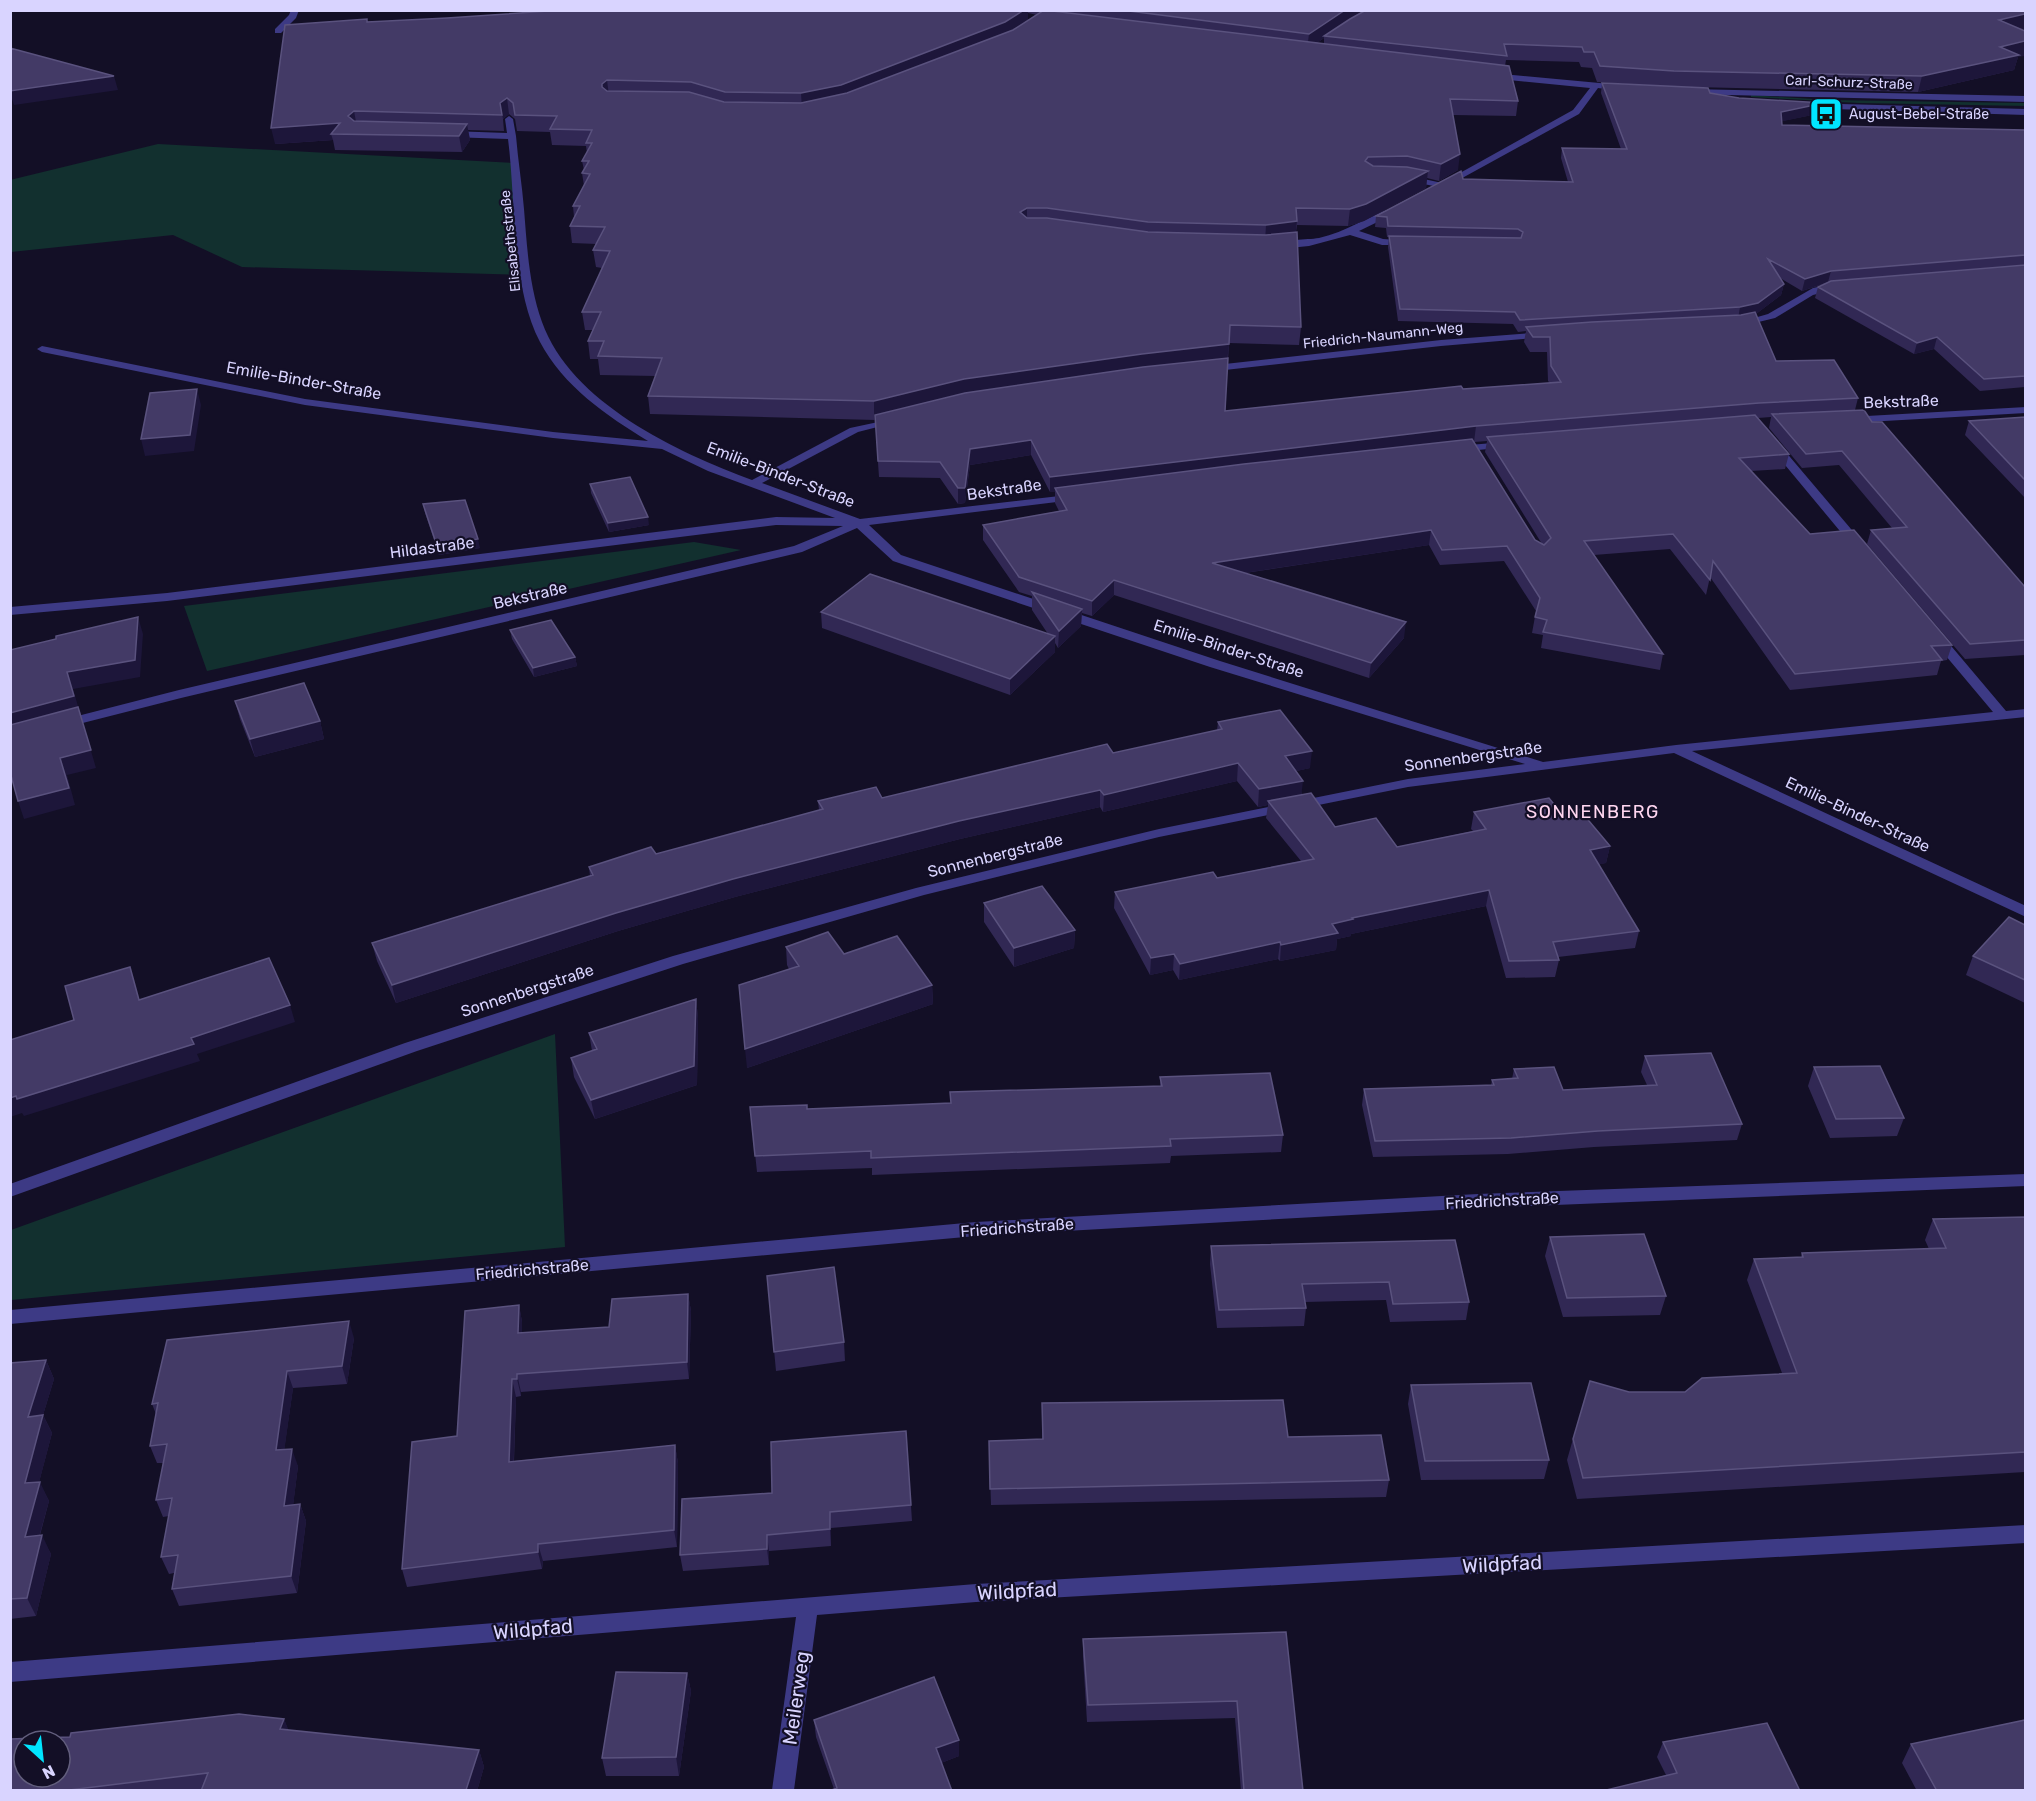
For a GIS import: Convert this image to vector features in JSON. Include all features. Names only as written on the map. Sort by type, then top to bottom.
[{"type":"street","points":[[278,31],[293,16],[295,10]]},
{"type":"street","points":[[1486,75],[1627,89]]},
{"type":"street","points":[[1424,194],[1576,112],[1595,87]]},
{"type":"street","name":"Carl-Schurz-Straße","points":[[1737,103],[1682,93],[2025,99]]},
{"type":"street","name":"Carl-Schurz-Straße","points":[[1797,106],[2025,112]]},
{"type":"street","points":[[1995,112],[2025,120]]},
{"type":"street","name":"Elisabethstraße","points":[[509,119],[525,275],[537,326],[555,356],[582,389],[624,422],[664,446]]},
{"type":"street","points":[[441,134],[512,136]]},
{"type":"street","points":[[1394,177],[1441,186]]},
{"type":"street","points":[[1265,247],[1322,241],[1352,232],[1407,203]]},
{"type":"street","points":[[1352,232],[1382,242],[1416,243]]},
{"type":"street","points":[[1726,324],[1759,321],[1778,313],[1812,290],[1851,285]]},
{"type":"street","name":"Friedrich-Naumann-Weg","points":[[1200,370],[1441,343],[1555,334]]},
{"type":"street","name":"Emilie-Binder-Straße","points":[[42,349],[305,402],[552,435],[664,446],[712,469],[859,523],[897,558],[1215,664],[1543,765]]},
{"type":"street","name":"Bekstraße","points":[[1835,420],[2025,410]]},
{"type":"street","points":[[752,484],[854,430],[904,416]]},
{"type":"street","points":[[1764,432],[1863,551]]},
{"type":"street","points":[[1439,451],[1477,452],[1521,443]]},
{"type":"street","name":"Bekstraße","points":[[55,726],[179,694],[798,549],[859,523],[1082,495]]},
{"type":"street","name":"Hildastraße","points":[[10,611],[178,596],[776,521],[859,523]]},
{"type":"street","points":[[1925,624],[2002,715]]},
{"type":"street","name":"Sonnenbergstraße","points":[[10,1191],[411,1047],[678,960],[910,894],[1159,833],[1408,783],[1676,749],[2025,713]]},
{"type":"street","name":"Emilie-Binder-Straße","points":[[1676,749],[2025,912]]},
{"type":"street","name":"Friedrichstraße","points":[[10,1317],[976,1229],[1478,1201],[2025,1180]]},
{"type":"street","name":"Wildpfad","points":[[10,1672],[988,1592],[2025,1534]]},
{"type":"street","name":"Meilerweg","points":[[783,1791],[808,1606]]},
{"type":"green space","points":[[1751,95],[1828,100],[2025,103],[2026,106],[1859,103],[1751,97]]},
{"type":"green space","points":[[158,144],[515,163],[526,275],[242,267],[173,235],[11,252],[10,180]]},
{"type":"green space","points":[[694,542],[741,550],[207,671],[184,606]]},
{"type":"green space","points":[[555,1034],[565,1247],[11,1300],[11,1230]]},
{"type":"building","points":[[563,10],[1024,10],[1005,22],[841,85],[801,93],[725,92],[691,82],[607,80],[602,87],[607,91],[689,92],[724,102],[801,103],[847,93],[1013,30],[1044,10],[1509,66],[1518,101],[1450,99],[1460,154],[1441,164],[1407,156],[1368,157],[1365,161],[1373,166],[1407,167],[1428,171],[1366,204],[1350,209],[1296,208],[1297,221],[1266,225],[1148,222],[1047,208],[1027,208],[1020,212],[1027,218],[1047,218],[1148,232],[1266,235],[1297,232],[1301,327],[1230,325],[1229,344],[964,379],[874,401],[648,396],[662,358],[598,356],[604,341],[588,341],[601,312],[582,312],[610,251],[593,250],[605,227],[570,226],[580,206],[573,206],[590,174],[582,173],[589,161],[582,161],[592,143],[586,143],[592,130],[550,129],[557,116],[515,115],[513,103],[507,98],[500,103],[502,115],[354,111],[348,116],[354,121],[467,124],[459,136],[331,134],[340,123],[271,128],[285,25]]},
{"type":"building","points":[[1121,10],[1345,10],[1309,34]]},
{"type":"building","points":[[1366,10],[2025,10],[2025,14],[1999,20],[2025,31],[2025,41],[2000,47],[2019,55],[1922,76],[1674,71],[1600,66],[1594,52],[1584,52],[1582,47],[1504,44],[1507,56],[1324,36]]},
{"type":"building","points":[[10,48],[114,76],[10,91]]},
{"type":"building","points":[[1602,83],[1708,88],[1710,93],[1739,98],[1824,103],[1781,112],[1782,125],[2025,130],[2025,255],[1831,271],[1805,279],[1768,259],[1784,284],[1758,303],[1740,307],[1520,320],[1515,312],[1400,309],[1389,236],[1521,238],[1523,232],[1518,229],[1388,226],[1387,217],[1376,216],[1461,171],[1463,179],[1573,182],[1562,148],[1627,149]]},
{"type":"building","points":[[2025,265],[2025,376],[1984,379],[1937,337],[1917,343],[1818,287],[1831,281]]},
{"type":"building","points":[[1755,312],[1776,361],[1834,360],[1858,398],[1759,403],[1476,426],[1050,477],[1031,440],[970,449],[965,488],[958,488],[940,462],[878,461],[875,415],[965,393],[1143,367],[1228,358],[1225,411],[1461,386],[1463,389],[1561,382],[1551,366],[1550,337],[1533,337],[1526,327],[1741,315]]},
{"type":"building","points":[[197,389],[190,435],[141,439],[150,393]]},
{"type":"building","points":[[1864,410],[1872,422],[1882,422],[2025,587],[2025,640],[1970,644],[1871,530],[1907,527],[1842,451],[1806,454],[1772,414]]},
{"type":"building","points":[[1755,415],[1789,454],[1739,458],[1810,534],[1854,530],[1952,645],[1931,646],[1942,660],[1795,674],[1713,561],[1710,580],[1673,534],[1584,541],[1663,654],[1543,632],[1547,620],[1535,617],[1540,598],[1507,546],[1442,550],[1431,530],[1212,563],[1406,622],[1371,663],[1114,580],[1092,601],[1019,577],[983,525],[1067,510],[1055,488],[1472,439],[1535,540],[1544,545],[1551,538],[1487,437]]},
{"type":"building","points":[[2025,417],[2025,480],[1969,421]]},
{"type":"building","points":[[630,477],[648,517],[608,523],[590,484]]},
{"type":"building","points":[[465,500],[478,539],[437,546],[423,504]]},
{"type":"building","points":[[870,574],[1055,636],[1010,679],[821,612]]},
{"type":"building","points":[[1032,592],[1082,609],[1059,631]]},
{"type":"building","points":[[138,617],[135,660],[67,672],[74,696],[10,713],[10,650],[56,639],[56,636]]},
{"type":"building","points":[[551,620],[575,657],[533,668],[510,630]]},
{"type":"building","points":[[304,683],[320,721],[250,739],[235,701]]},
{"type":"building","points":[[78,707],[91,750],[60,758],[69,788],[18,801],[10,772],[10,725]]},
{"type":"building","points":[[1280,710],[1312,751],[1285,756],[1303,781],[1259,789],[1238,763],[1104,795],[1100,790],[959,821],[733,879],[616,913],[392,985],[372,943],[593,875],[589,867],[651,847],[656,854],[823,809],[818,801],[876,787],[882,798],[1107,744],[1113,753],[1222,729],[1218,722]]},
{"type":"building","points":[[1311,793],[1335,827],[1376,818],[1397,847],[1486,829],[1474,812],[1549,798],[1561,813],[1579,809],[1610,846],[1590,850],[1639,931],[1553,942],[1559,960],[1509,961],[1489,890],[1352,918],[1332,924],[1338,933],[1281,945],[1280,942],[1180,964],[1174,954],[1151,958],[1115,892],[1213,872],[1217,878],[1314,859],[1268,801]]},
{"type":"building","points":[[1042,886],[1075,930],[1014,948],[984,903]]},
{"type":"building","points":[[2009,917],[2025,925],[2025,980],[1973,956]]},
{"type":"building","points":[[828,932],[844,954],[897,936],[932,985],[745,1049],[739,985],[799,966],[786,947]]},
{"type":"building","points":[[269,958],[290,1005],[191,1038],[194,1044],[17,1099],[16,1096],[10,1098],[10,1040],[74,1020],[65,986],[130,967],[139,1000]]},
{"type":"building","points":[[696,999],[694,1066],[591,1100],[571,1058],[597,1049],[589,1033]]},
{"type":"building","points":[[1711,1053],[1742,1124],[1511,1138],[1375,1141],[1364,1089],[1494,1085],[1492,1080],[1518,1078],[1514,1069],[1554,1067],[1563,1090],[1657,1085],[1645,1056]]},
{"type":"building","points":[[1880,1066],[1904,1118],[1836,1119],[1814,1067]]},
{"type":"building","points":[[1270,1073],[1283,1135],[1170,1139],[1171,1146],[871,1158],[871,1151],[755,1156],[750,1107],[807,1105],[807,1109],[951,1103],[950,1092],[1162,1086],[1160,1077]]},
{"type":"building","points":[[2025,1217],[2025,1452],[1583,1478],[1573,1439],[1590,1381],[1629,1392],[1685,1392],[1702,1378],[1797,1373],[1754,1259],[1803,1257],[1802,1253],[1946,1248],[1933,1219]]},
{"type":"building","points":[[1644,1234],[1666,1296],[1567,1298],[1550,1237]]},
{"type":"building","points":[[1455,1240],[1469,1302],[1393,1304],[1389,1282],[1302,1284],[1306,1308],[1219,1310],[1211,1246]]},
{"type":"building","points":[[834,1267],[844,1342],[774,1352],[767,1276]]},
{"type":"building","points":[[688,1294],[687,1362],[517,1374],[517,1379],[512,1379],[509,1462],[675,1445],[674,1530],[538,1544],[538,1552],[402,1569],[412,1442],[457,1436],[465,1311],[519,1305],[518,1333],[609,1327],[612,1299]]},
{"type":"building","points":[[349,1321],[342,1366],[287,1371],[276,1450],[292,1449],[284,1506],[300,1504],[291,1576],[172,1589],[178,1555],[161,1557],[172,1498],[156,1500],[167,1444],[150,1446],[158,1403],[152,1404],[167,1340]]},
{"type":"building","points":[[46,1360],[28,1417],[43,1415],[25,1483],[40,1482],[25,1537],[42,1535],[27,1598],[10,1599],[10,1363]]},
{"type":"building","points":[[1531,1383],[1549,1460],[1425,1461],[1411,1385]]},
{"type":"building","points":[[1283,1400],[1288,1437],[1381,1435],[1389,1480],[990,1489],[989,1441],[1043,1439],[1042,1403]]},
{"type":"building","points":[[906,1431],[911,1505],[830,1512],[830,1529],[767,1535],[767,1549],[680,1555],[682,1499],[772,1493],[771,1442]]},
{"type":"building","points":[[1286,1632],[1303,1791],[1244,1791],[1237,1701],[1088,1705],[1083,1639]]},
{"type":"building","points":[[616,1672],[687,1673],[676,1757],[602,1758]]},
{"type":"building","points":[[934,1677],[959,1740],[936,1748],[952,1791],[829,1791],[837,1788],[814,1720]]},
{"type":"building","points":[[239,1714],[284,1719],[280,1729],[479,1750],[466,1790],[468,1791],[201,1791],[208,1773],[61,1791],[10,1791],[10,1739],[12,1739],[12,1789],[72,1789],[72,1733]]},
{"type":"building","points":[[2025,1720],[2025,1791],[1937,1791],[1911,1744]]},
{"type":"building","points":[[1767,1723],[1800,1791],[1606,1791],[1677,1773],[1663,1742]]},
{"type":"place","name":"August-Bebel-Straße","points":[[1826,114]]},
{"type":"district","name":"SONNENBERG","points":[[1593,812]]}]
